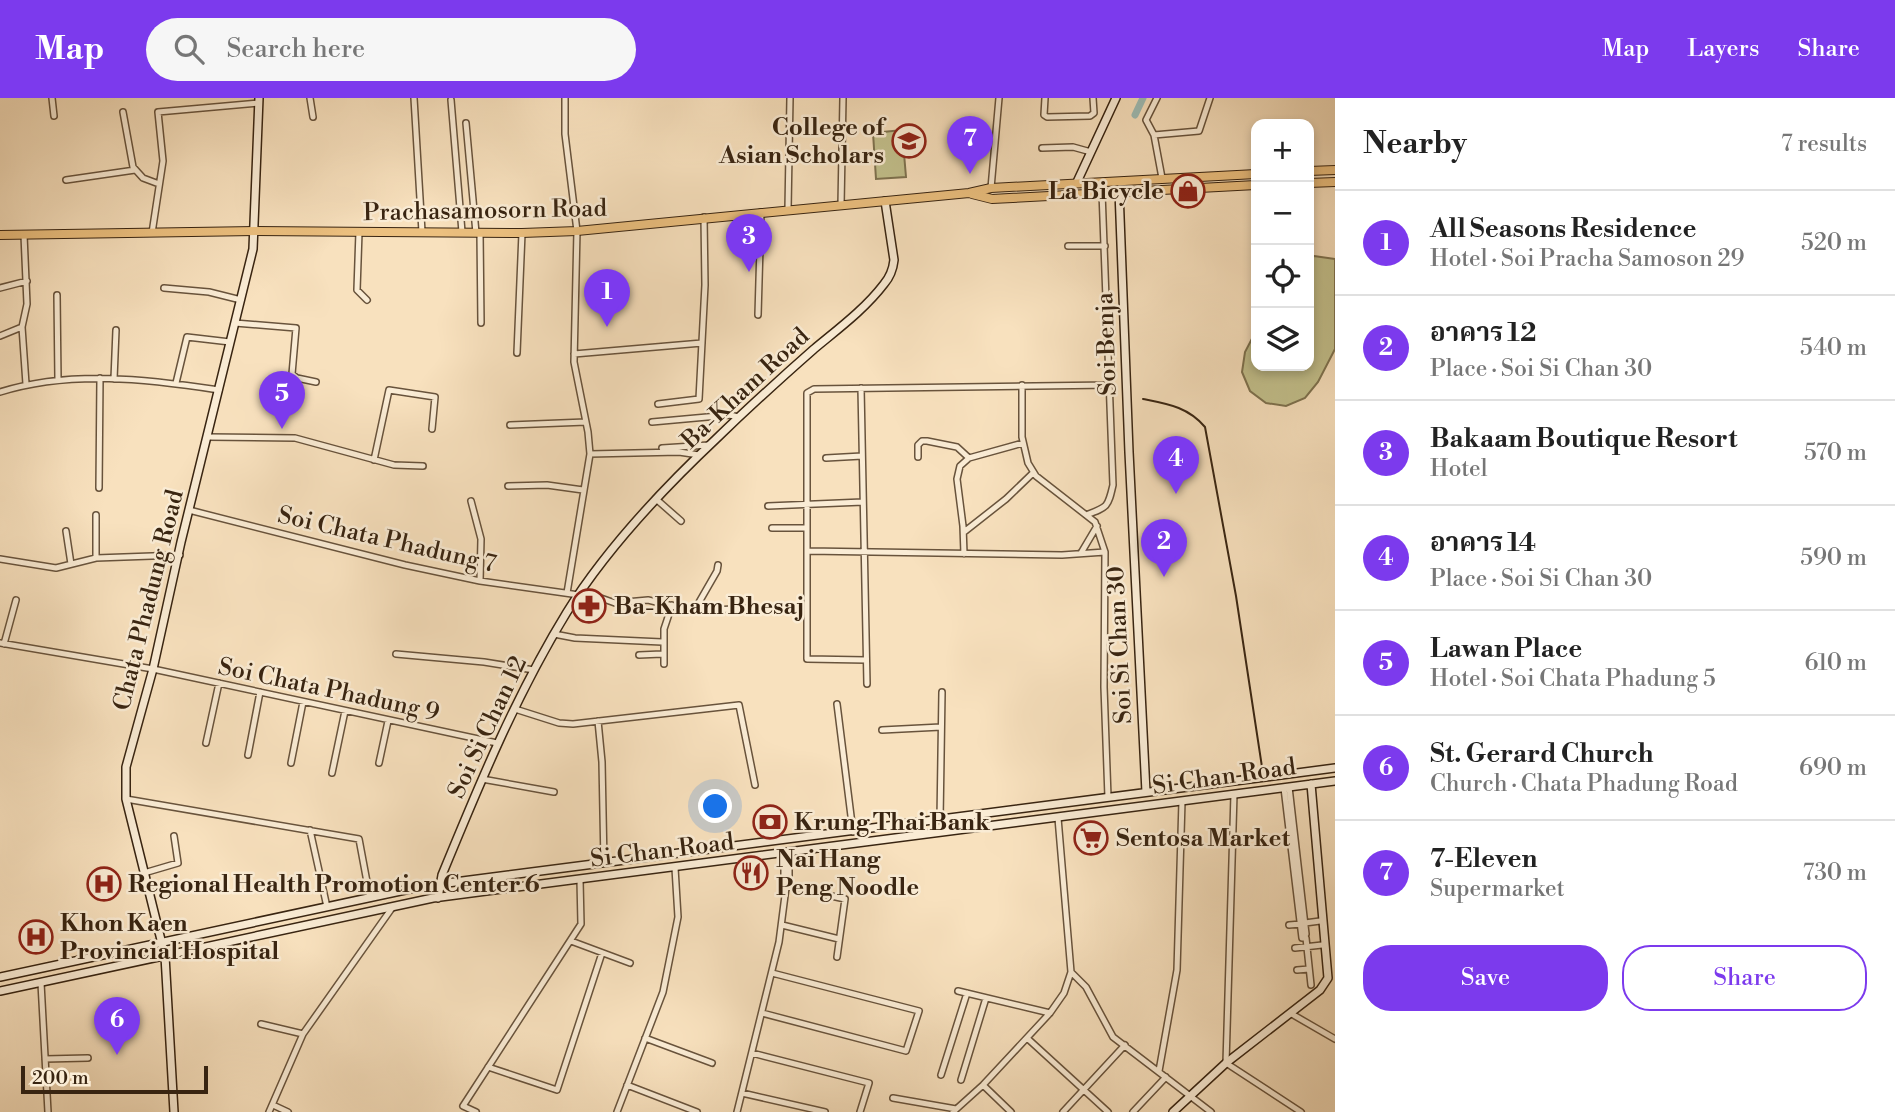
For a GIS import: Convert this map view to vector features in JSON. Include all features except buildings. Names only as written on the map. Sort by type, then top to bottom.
[{"type":"main road","points":[[1314,171],[1335,169]]},
{"type":"main road","name":"Prachasamosorn Road","points":[[0,235],[255,231],[578,231],[969,193],[991,188],[1251,174]]},
{"type":"main road","points":[[1314,183],[1335,182]]},
{"type":"main road","name":"Prachasamosorn Road","points":[[969,193],[992,199],[1251,185]]},
{"type":"street","points":[[52,98],[54,116]]},
{"type":"street","points":[[310,98],[313,117]]},
{"type":"street","points":[[414,98],[422,232]]},
{"type":"street","points":[[565,98],[565,134],[578,231],[574,354],[590,454],[567,593]]},
{"type":"street","points":[[788,209],[790,98]]},
{"type":"street","points":[[841,205],[843,98]]},
{"type":"street","points":[[991,188],[999,98]]},
{"type":"street","points":[[1045,98],[1044,111],[1047,117],[1090,116],[1094,113],[1094,102],[1111,110]]},
{"type":"street","points":[[1077,182],[1116,98]]},
{"type":"street","points":[[1157,98],[1146,120],[1154,135],[1162,178]]},
{"type":"street","points":[[1154,135],[1199,131],[1210,98]]},
{"type":"street","points":[[152,233],[163,161],[158,111],[259,100]]},
{"type":"street","name":"Chata Phadung Road","points":[[174,1112],[165,956],[126,799],[126,767],[153,669],[253,249],[259,100]]},
{"type":"street","points":[[451,100],[462,232]]},
{"type":"street","points":[[123,112],[133,167],[143,178],[159,184]]},
{"type":"street","points":[[466,123],[478,233],[481,323]]},
{"type":"street","points":[[1042,148],[1073,147],[1091,152]]},
{"type":"street","points":[[66,180],[135,170]]},
{"type":"street","name":"Soi Benja","points":[[1119,191],[1131,496]]},
{"type":"street","points":[[1086,515],[1109,504],[1114,485],[1102,192]]},
{"type":"street","name":"Ba-Kham Road","points":[[580,593],[656,499],[709,445],[854,315],[885,283],[894,260],[885,201]]},
{"type":"street","points":[[758,315],[761,212]]},
{"type":"street","points":[[658,404],[699,398],[705,285],[704,217]]},
{"type":"street","points":[[359,232],[357,290],[367,300]]},
{"type":"street","points":[[517,353],[522,233]]},
{"type":"street","points":[[24,235],[27,304],[22,327],[26,384]]},
{"type":"street","points":[[1068,246],[1105,246]]},
{"type":"street","points":[[0,288],[27,281]]},
{"type":"street","points":[[164,288],[209,292],[241,300]]},
{"type":"street","points":[[57,295],[58,380]]},
{"type":"street","points":[[235,323],[296,328],[292,374],[297,378],[316,382]]},
{"type":"street","points":[[0,336],[22,327]]},
{"type":"street","points":[[114,379],[117,330]]},
{"type":"street","points":[[176,383],[187,337],[230,342]]},
{"type":"street","points":[[574,354],[702,342]]},
{"type":"street","points":[[99,488],[100,378]]},
{"type":"street","points":[[0,393],[26,384],[100,378],[176,383],[219,390]]},
{"type":"street","points":[[1022,385],[1023,443],[1033,473],[1097,526],[1105,552],[1104,687],[1109,810]]},
{"type":"street","points":[[866,660],[807,659],[807,393],[814,388],[1111,386]]},
{"type":"street","points":[[861,388],[867,684]]},
{"type":"street","points":[[374,460],[389,390],[435,397],[432,429]]},
{"type":"street","points":[[652,422],[729,415],[739,417]]},
{"type":"street","points":[[510,425],[586,422]]},
{"type":"street","points":[[208,437],[295,438],[394,465],[424,466]]},
{"type":"street","points":[[918,457],[918,445],[927,441],[957,447],[969,458]]},
{"type":"street","points":[[964,554],[957,479],[960,466],[969,458],[1023,443]]},
{"type":"street","points":[[662,448],[709,445]]},
{"type":"street","points":[[590,454],[679,452],[699,456]]},
{"type":"street","points":[[826,458],[862,456]]},
{"type":"street","points":[[964,532],[1006,499],[1033,473]]},
{"type":"street","points":[[508,486],[547,485],[583,490]]},
{"type":"street","name":"Soi Si Chan 30","points":[[1131,496],[1146,792]]},
{"type":"street","points":[[656,499],[681,521]]},
{"type":"street","points":[[471,501],[481,539],[480,581]]},
{"type":"street","points":[[768,506],[863,502]]},
{"type":"street","name":"Soi Chata Phadung 7","points":[[189,510],[405,565],[480,581],[580,593],[615,603],[648,600],[694,611],[753,608]]},
{"type":"street","points":[[96,515],[96,558]]},
{"type":"street","points":[[1081,553],[1097,526]]},
{"type":"street","points":[[772,528],[807,528]]},
{"type":"street","points":[[66,531],[71,564]]},
{"type":"street","points":[[808,551],[1062,555],[1105,552]]},
{"type":"street","points":[[0,559],[56,568],[96,558],[180,555]]},
{"type":"street","points":[[694,611],[718,565]]},
{"type":"street","name":"Soi Si Chan 12","points":[[438,898],[440,884],[497,743],[534,670],[580,593]]},
{"type":"street","points":[[2,643],[16,600]]},
{"type":"street","points":[[664,664],[662,642],[672,605]]},
{"type":"street","points":[[554,634],[575,638],[662,642]]},
{"type":"street","name":"Soi Chata Phadung 9","points":[[2,643],[153,669],[497,743]]},
{"type":"street","points":[[396,654],[484,662],[534,670]]},
{"type":"street","points":[[639,655],[662,654]]},
{"type":"street","points":[[206,743],[219,683]]},
{"type":"street","points":[[248,755],[260,692]]},
{"type":"street","points":[[940,820],[942,692]]},
{"type":"street","points":[[291,763],[303,702]]},
{"type":"street","points":[[836,704],[853,832]]},
{"type":"street","points":[[515,709],[559,723],[739,705],[755,785]]},
{"type":"street","points":[[332,773],[345,711]]},
{"type":"street","points":[[379,763],[388,721]]},
{"type":"street","points":[[598,721],[602,762],[604,863]]},
{"type":"street","points":[[882,730],[941,727]]},
{"type":"street","name":"Si Chan Road","points":[[0,977],[440,884],[1335,768]]},
{"type":"street","points":[[482,779],[554,792]]},
{"type":"street","name":"Si Chan Road","points":[[0,991],[438,898],[1335,781]]},
{"type":"street","points":[[1173,1112],[1226,1063],[1320,990],[1328,978],[1311,784]]},
{"type":"street","points":[[1287,787],[1306,934]]},
{"type":"street","points":[[1226,1063],[1234,794]]},
{"type":"street","points":[[126,799],[359,839],[370,898]]},
{"type":"street","points":[[1159,1071],[1177,970],[1182,801]]},
{"type":"street","points":[[893,1098],[954,1111],[1027,1038],[1064,993],[1072,972],[1058,818]]},
{"type":"street","points":[[310,830],[327,907]]},
{"type":"street","points":[[144,873],[178,863],[174,836]]},
{"type":"street","points":[[737,1112],[782,925],[789,876],[786,853]]},
{"type":"street","points":[[617,1112],[663,992],[678,917],[675,868]]},
{"type":"street","points":[[476,1112],[463,1106],[581,925],[580,880]]},
{"type":"street","points":[[786,883],[845,899],[837,957]]},
{"type":"street","points":[[269,1112],[303,1034],[391,908]]},
{"type":"street","points":[[1290,925],[1320,921]]},
{"type":"street","points":[[1303,924],[1302,939],[1307,938],[1311,985]]},
{"type":"street","points":[[782,925],[839,939]]},
{"type":"street","points":[[571,941],[630,963]]},
{"type":"street","points":[[1296,948],[1322,946]]},
{"type":"street","points":[[488,1067],[557,1090],[602,953]]},
{"type":"street","points":[[85,959],[88,972]]},
{"type":"street","points":[[1297,970],[1309,969]]},
{"type":"street","points":[[1072,972],[1086,987],[1113,1037],[1211,1112]]},
{"type":"street","points":[[762,1013],[906,1051],[919,1011],[772,973]]},
{"type":"street","points":[[41,983],[48,1112]]},
{"type":"street","points":[[958,991],[1050,1013]]},
{"type":"street","points":[[941,1075],[967,993]]},
{"type":"street","points":[[961,1080],[986,998]]},
{"type":"street","points":[[1290,1013],[1335,1039]]},
{"type":"street","points":[[261,1024],[303,1034]]},
{"type":"street","points":[[645,1038],[712,1063]]},
{"type":"street","points":[[1027,1038],[1108,1112]]},
{"type":"street","points":[[1063,1112],[1125,1045]]},
{"type":"street","points":[[752,1053],[869,1083],[860,1112]]},
{"type":"street","points":[[45,1059],[88,1058]]},
{"type":"street","points":[[1226,1063],[1301,1112]]},
{"type":"street","points":[[1133,1112],[1166,1077]]},
{"type":"street","points":[[983,1084],[1010,1112]]},
{"type":"street","points":[[627,1085],[698,1112]]},
{"type":"street","points":[[742,1093],[825,1112]]},
{"type":"street","points":[[274,1105],[288,1112]]},
{"type":"shaded area","points":[[902,130],[906,177],[876,179],[873,133]]},
{"type":"shaded area","points":[[1314,256],[1335,259],[1335,349],[1318,382],[1305,398],[1286,406],[1266,403],[1250,391],[1242,372],[1245,352],[1251,341],[1251,371],[1314,371]]},
{"type":"waterway","points":[[1135,115],[1143,98]]},
{"type":"tram line","points":[[1143,399],[1185,411],[1205,427],[1236,596],[1262,767]]},
{"type":"place","name":"College of Asian Scholars","points":[[909,141]]},
{"type":"place","name":"7-Eleven","points":[[970,174]]},
{"type":"place","name":"La Bicycle","points":[[1188,191]]},
{"type":"place","name":"Bakaam Boutique Resort","points":[[749,272]]},
{"type":"place","name":"All Seasons Residence","points":[[607,327]]},
{"type":"place","name":"Lawan Place","points":[[282,429]]},
{"type":"place","name":"อาคาร 14","points":[[1176,494]]},
{"type":"place","name":"อาคาร 12","points":[[1164,577]]},
{"type":"place","name":"Ba-Kham Bhesaj","points":[[589,606]]},
{"type":"place","name":"Krung Thai Bank","points":[[770,822]]},
{"type":"place","name":"Sentosa Market","points":[[1091,838]]},
{"type":"place","name":"Nai Hang Peng Noodle","points":[[751,873]]},
{"type":"place","name":"Regional Health Promotion Center 6","points":[[104,884]]},
{"type":"place","name":"Khon Kaen Provincial Hospital","points":[[36,937]]},
{"type":"place","name":"St. Gerard Church","points":[[117,1055]]}]
